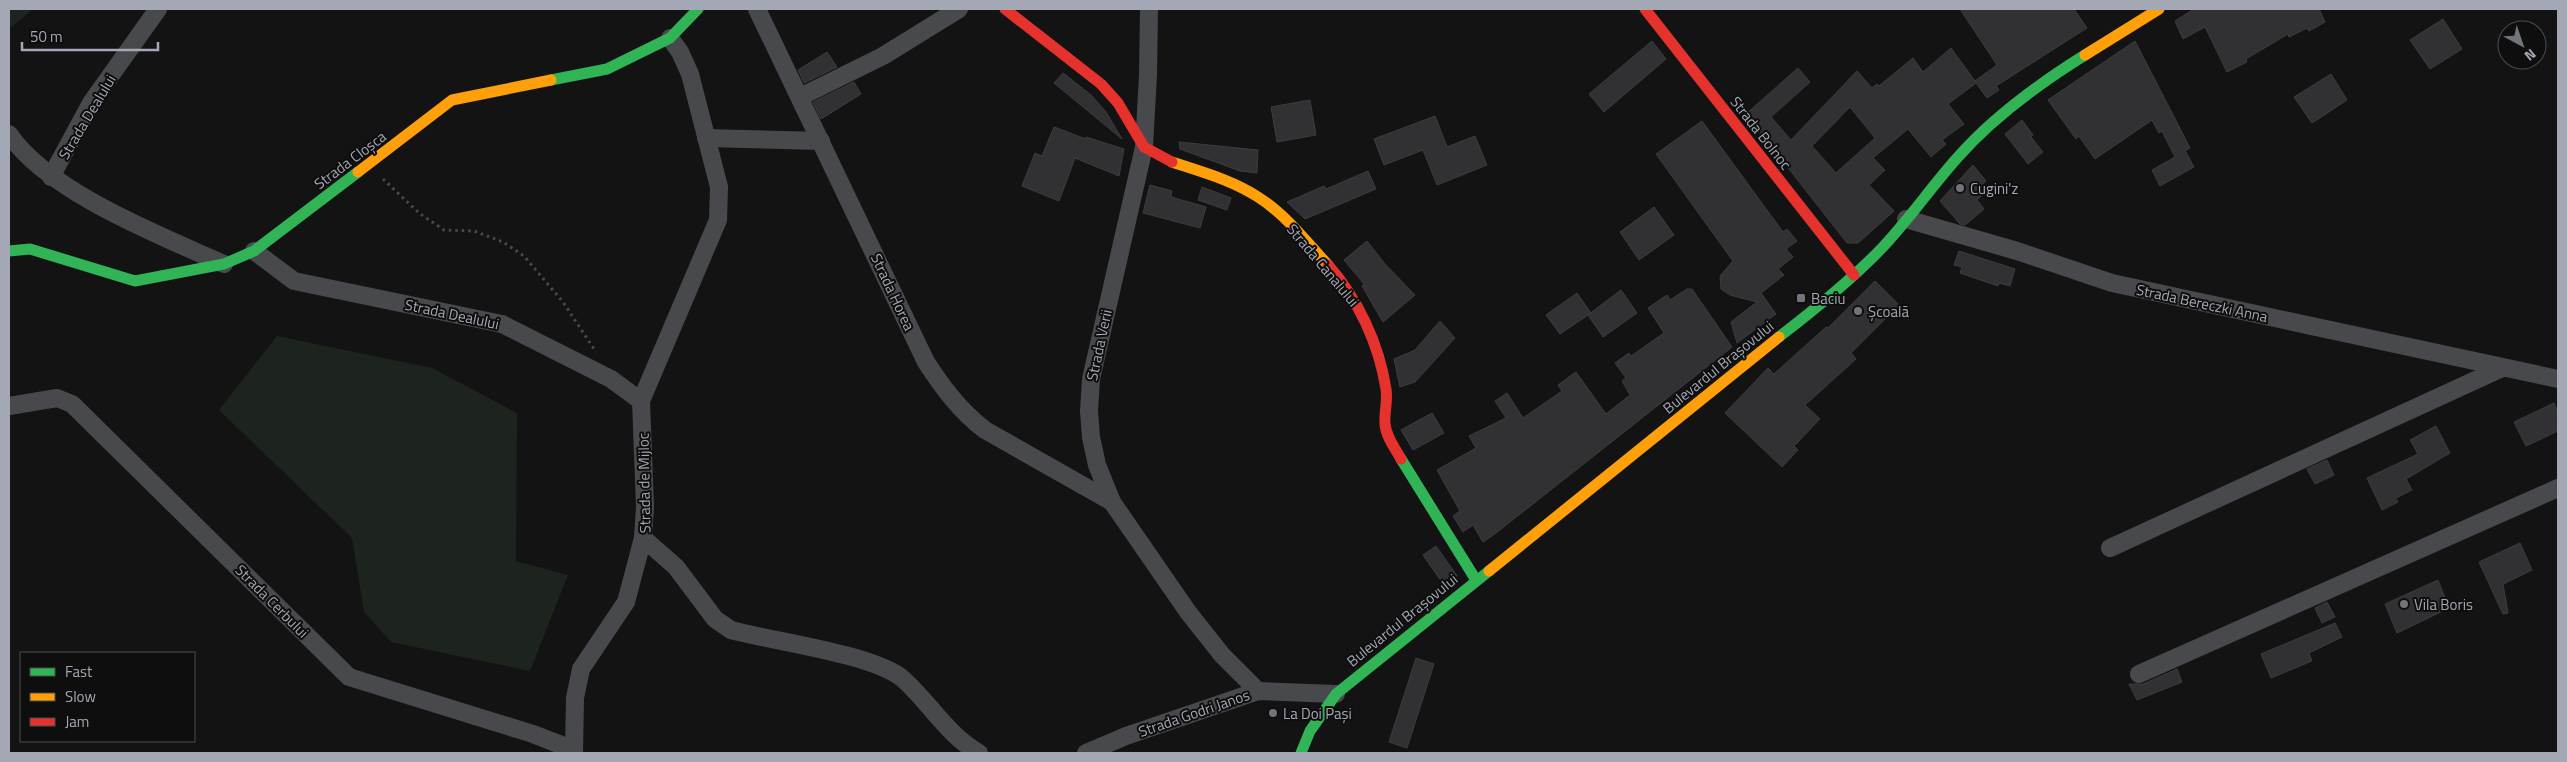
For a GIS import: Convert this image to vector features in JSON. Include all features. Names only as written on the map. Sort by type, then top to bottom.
[{"type":"street","name":"Strada Dealului","points":[[51,176],[91,103],[158,9]]},
{"type":"street","name":"Strada Cloșca","points":[[9,251],[30,249],[134,281],[224,264],[254,251],[452,100],[607,69],[670,38],[698,9]]},
{"type":"street","name":"Strada Horea","points":[[757,9],[926,362],[950,397],[970,419],[985,430],[1112,502]]},
{"type":"street","points":[[800,96],[883,56],[959,9]]},
{"type":"street","points":[[1005,9],[1101,84],[1118,103],[1144,147]]},
{"type":"street","points":[[1144,147],[1148,76],[1148,9]]},
{"type":"street","name":"Strada Bolnoc","points":[[1645,9],[1854,275]]},
{"type":"street","name":"Bulevardul Brașovului","points":[[1301,753],[1310,731],[1336,694],[1854,275],[1880,250],[1959,156],[1987,127],[2019,100],[2079,58],[2159,9]]},
{"type":"street","name":"Strada de Mijloc","points":[[670,38],[680,52],[690,74],[719,187],[718,220],[641,401],[645,507],[643,538],[676,567],[715,619],[731,630],[876,664],[902,678],[964,745],[979,753]]},
{"type":"street","name":"Strada Dealului","points":[[9,134],[51,176],[142,228],[224,264]]},
{"type":"street","points":[[706,138],[820,141]]},
{"type":"street","name":"Strada Verii","points":[[1144,147],[1091,379],[1089,411],[1091,437],[1097,465],[1112,502],[1188,612],[1222,655],[1258,691]]},
{"type":"street","name":"Strada Canalului","points":[[1144,147],[1164,159],[1230,182],[1260,198],[1293,227],[1351,293],[1367,323],[1383,370],[1387,394],[1385,425],[1388,437],[1476,580]]},
{"type":"street","name":"Strada Bereczki Anna","points":[[1906,219],[2017,251],[2112,283],[2502,368],[2556,377]]},
{"type":"street","name":"Strada Dealului","points":[[254,251],[294,281],[502,324],[611,379],[641,401]]},
{"type":"street","points":[[2110,548],[2502,368]]},
{"type":"street","name":"Strada Cerbului","points":[[9,406],[57,398],[72,404],[349,677],[533,734],[574,752],[575,698],[581,669],[626,602],[643,538]]},
{"type":"street","points":[[2139,674],[2558,488]]},
{"type":"street","name":"Strada Godri Janos","points":[[1086,753],[1126,736],[1258,691],[1336,694]]},
{"type":"path","points":[[369,165],[419,213],[444,230],[474,231],[503,242],[524,256],[563,302],[596,350],[611,379]]},
{"type":"shaded area","points":[[9,9],[33,9],[9,29]]},
{"type":"shaded area","points":[[277,336],[432,368],[517,413],[516,561],[568,575],[530,671],[391,642],[364,612],[352,538],[219,410]]},
{"type":"building","points":[[1960,9],[2074,9],[2087,28],[1996,86],[1999,90],[1987,98],[1976,83],[1948,104],[1964,124],[1942,140],[1946,144],[1931,157],[1908,129],[1873,158],[1885,170],[1869,185],[1894,211],[1858,243],[1847,243],[1746,114],[1798,68],[1810,82],[1771,117],[1791,140],[1857,71],[1872,88],[1877,84],[1879,86],[1913,58],[1923,72],[1951,48],[1975,81],[1997,65]],"holes":[[[1850,107],[1875,138],[1836,173],[1812,146]]]},
{"type":"building","points":[[2194,9],[2319,9],[2325,22],[2309,31],[2307,28],[2289,37],[2288,34],[2246,59],[2247,62],[2227,72],[2205,27],[2183,39],[2175,21]]},
{"type":"building","points":[[2443,19],[2462,49],[2430,69],[2410,40]]},
{"type":"building","points":[[1652,41],[1666,59],[1604,112],[1589,94]]},
{"type":"building","points":[[2135,41],[2190,148],[2185,151],[2194,167],[2160,186],[2152,170],[2175,157],[2162,131],[2159,133],[2152,120],[2095,159],[2079,136],[2076,139],[2048,100]]},
{"type":"building","points":[[827,52],[837,67],[804,83],[798,70]]},
{"type":"building","points":[[1063,73],[1091,95],[1106,112],[1122,139],[1054,83]]},
{"type":"building","points":[[2331,74],[2347,100],[2312,123],[2294,97]]},
{"type":"building","points":[[854,82],[861,94],[821,119],[813,102]]},
{"type":"building","points":[[1310,100],[1316,135],[1277,142],[1271,107]]},
{"type":"building","points":[[1435,116],[1447,147],[1475,136],[1487,165],[1437,185],[1423,150],[1384,165],[1374,139]]},
{"type":"building","points":[[2022,120],[2033,135],[2031,137],[2043,152],[2028,164],[2005,134]]},
{"type":"building","points":[[1702,121],[1783,232],[1787,229],[1797,241],[1786,249],[1793,257],[1778,269],[1784,275],[1761,293],[1776,314],[1737,343],[1731,322],[1757,302],[1730,295],[1721,289],[1720,276],[1733,261],[1656,154]]},
{"type":"building","points":[[1054,127],[1086,139],[1086,137],[1124,149],[1119,176],[1075,158],[1059,201],[1022,186],[1035,153],[1042,156]]},
{"type":"building","points":[[1179,142],[1258,150],[1257,173],[1240,171],[1180,149]]},
{"type":"building","points":[[1973,165],[1986,181],[1977,189],[1982,195],[1977,200],[1984,209],[1965,225],[1960,224],[1940,201]]},
{"type":"building","points":[[1368,171],[1376,189],[1305,219],[1287,202],[1324,186],[1326,189]]},
{"type":"building","points":[[1150,185],[1172,191],[1171,197],[1206,207],[1200,228],[1143,213]]},
{"type":"building","points":[[1202,187],[1231,198],[1227,210],[1198,200]]},
{"type":"building","points":[[1654,207],[1674,235],[1639,260],[1620,232]]},
{"type":"building","points":[[1367,241],[1385,264],[1415,295],[1383,322],[1362,286],[1364,284],[1344,260]]},
{"type":"building","points":[[1959,251],[2015,269],[2010,286],[1999,283],[1998,286],[1960,273],[1962,267],[1954,265]]},
{"type":"building","points":[[1875,281],[1899,305],[1851,353],[1856,359],[1805,405],[1820,419],[1794,446],[1798,450],[1782,467],[1725,413],[1768,368],[1774,374],[1826,327],[1828,328]]},
{"type":"building","points":[[1687,289],[1692,289],[1732,347],[1483,542],[1473,525],[1463,532],[1453,516],[1460,511],[1437,470],[1476,448],[1469,436],[1506,418],[1495,401],[1507,393],[1523,418],[1562,391],[1558,385],[1576,372],[1606,414],[1630,395],[1622,381],[1626,378],[1615,363],[1629,353],[1631,356],[1664,333],[1648,308],[1667,295],[1670,300]]},
{"type":"building","points":[[1621,290],[1637,313],[1603,337],[1588,315]]},
{"type":"building","points":[[1577,293],[1591,313],[1560,334],[1546,315]]},
{"type":"building","points":[[1440,321],[1455,338],[1415,382],[1400,387],[1394,359],[1415,350]]},
{"type":"building","points":[[2554,403],[2558,412],[2558,431],[2526,446],[2514,422]]},
{"type":"building","points":[[1432,413],[1444,433],[1413,450],[1401,430]]},
{"type":"building","points":[[2436,426],[2450,453],[2406,479],[2412,490],[2396,498],[2398,502],[2382,510],[2367,478],[2418,454],[2410,440]]},
{"type":"building","points":[[2327,460],[2334,475],[2315,484],[2307,469]]},
{"type":"building","points":[[2520,543],[2532,570],[2503,584],[2508,613],[2503,614],[2479,562]]},
{"type":"building","points":[[1436,546],[1457,576],[1444,585],[1423,555]]},
{"type":"building","points":[[2438,580],[2449,608],[2397,633],[2385,604]]},
{"type":"building","points":[[2327,602],[2335,617],[2322,623],[2315,608]]},
{"type":"building","points":[[2335,623],[2342,637],[2309,653],[2312,661],[2271,678],[2261,654]]},
{"type":"building","points":[[1416,658],[1434,664],[1407,748],[1389,742]]},
{"type":"building","points":[[2177,669],[2182,682],[2137,700],[2129,684],[2143,684]]},
{"type":"traffic: fast","points":[[551,80],[607,69],[670,38],[698,9]]},
{"type":"traffic: fast","points":[[1779,337],[1831,295],[1880,250],[1958,157],[2002,114],[2051,77],[2085,55]]},
{"type":"traffic: fast","points":[[9,251],[30,249],[135,281],[224,264],[254,251],[358,172]]},
{"type":"traffic: fast","points":[[1401,459],[1476,580]]},
{"type":"traffic: fast","points":[[1301,753],[1310,731],[1336,694],[1489,571]]},
{"type":"traffic: slow","points":[[2085,55],[2159,9]]},
{"type":"traffic: slow","points":[[358,172],[452,100],[551,80]]},
{"type":"traffic: slow","points":[[1172,162],[1227,181],[1258,197],[1286,220],[1328,265]]},
{"type":"traffic: slow","points":[[1489,571],[1779,337]]},
{"type":"traffic: jam","points":[[1005,9],[1101,84],[1118,103],[1144,147],[1172,162]]},
{"type":"traffic: jam","points":[[1645,9],[1854,275]]},
{"type":"traffic: jam","points":[[1328,265],[1349,292],[1366,323],[1383,372],[1387,398],[1385,420],[1387,433],[1401,459]]},
{"type":"place","name":"Cugini'z","points":[[1960,188]]},
{"type":"place","name":"Baciu","points":[[1801,298]]},
{"type":"place","name":"Școală","points":[[1858,311]]},
{"type":"place","name":"Vila Boris","points":[[2404,604]]},
{"type":"place","name":"La Doi Pași","points":[[1273,713]]}]
